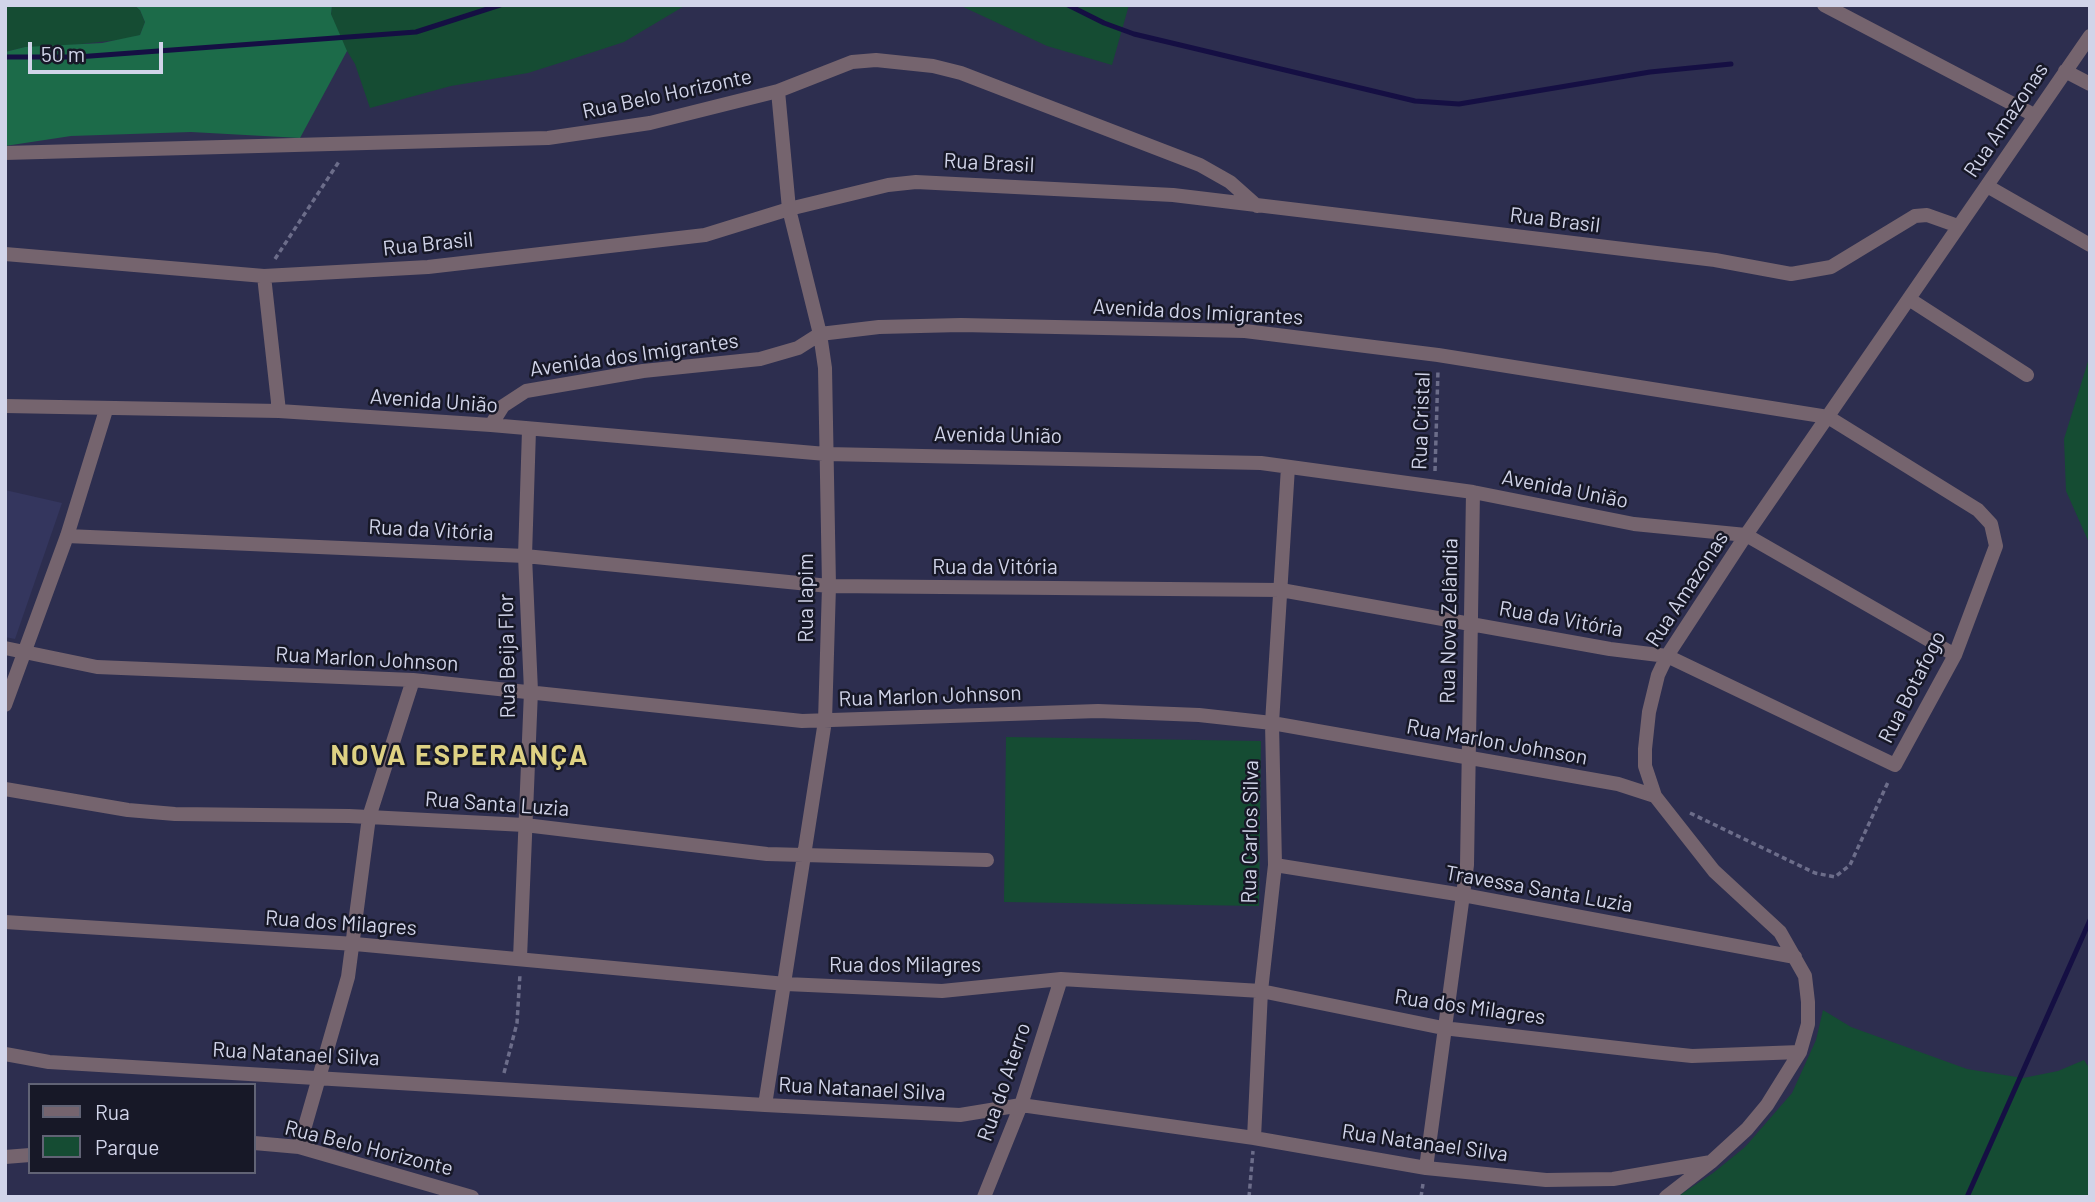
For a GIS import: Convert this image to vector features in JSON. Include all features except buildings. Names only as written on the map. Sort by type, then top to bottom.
[{"type":"street","points":[[1824,5],[2034,116]]},
{"type":"street","name":"Rua Amazonas","points":[[1665,1197],[1711,1162],[1747,1129],[1767,1105],[1800,1052],[1808,1024],[1804,976],[1780,932],[1714,871],[1655,796],[1645,766],[1647,728],[1653,696],[1667,656],[1746,535],[2090,36]]},
{"type":"street","name":"Rua Belo Horizonte","points":[[5,153],[561,136],[650,123],[778,91],[852,62],[876,60],[933,66],[961,73],[1200,165],[1230,182],[1257,206]]},
{"type":"street","points":[[2064,71],[2090,84]]},
{"type":"street","name":"Rua Iapim","points":[[765,1105],[825,721],[828,586],[825,368],[820,334],[789,209],[778,91]]},
{"type":"street","name":"Rua Brasil","points":[[5,254],[264,276],[428,267],[705,235],[789,209],[888,185],[935,181],[1173,195],[1715,260],[1791,274],[1831,267],[1915,216],[1934,216],[1958,226]]},
{"type":"street","points":[[1987,186],[2090,245]]},
{"type":"street","points":[[264,276],[279,411]]},
{"type":"street","points":[[1909,299],[2027,375]]},
{"type":"street","name":"Avenida dos Imigrantes","points":[[491,425],[503,406],[526,391],[643,371],[760,359],[798,348],[820,334],[908,325],[1245,331],[1438,355],[1828,417],[1978,510]]},
{"type":"street","name":"Avenida União","points":[[5,406],[106,410],[279,411],[491,425],[826,454],[1140,458],[1261,463],[1473,492],[1634,524],[1746,535],[1955,655]]},
{"type":"street","points":[[5,705],[67,536],[106,410]]},
{"type":"street","name":"Rua Beija Flor","points":[[520,958],[531,691],[525,556],[529,430]]},
{"type":"street","name":"Rua Carlos Silva","points":[[1254,1139],[1261,992],[1275,865],[1272,723],[1288,467]]},
{"type":"street","name":"Rua Nova Zelândia","points":[[1426,1168],[1443,1028],[1464,895],[1468,829],[1473,492]]},
{"type":"street","name":"Rua Botafogo","points":[[1895,765],[1955,655],[1996,546],[1991,524],[1978,510]]},
{"type":"street","name":"Rua da Vitória","points":[[67,536],[525,556],[828,586],[1281,590],[1667,656],[1895,765]]},
{"type":"street","name":"Rua Marlon Johnson","points":[[5,648],[125,670],[413,680],[531,691],[757,719],[825,721],[1152,711],[1272,723],[1618,784],[1655,796]]},
{"type":"street","points":[[299,1147],[342,1002],[355,944],[369,817],[413,680]]},
{"type":"street","name":"Rua Santa Luzia","points":[[5,789],[128,810],[175,814],[369,817],[525,824],[710,849],[805,856],[987,860]]},
{"type":"street","name":"Travessa Santa Luzia","points":[[1275,865],[1464,895],[1796,957]]},
{"type":"street","name":"Rua dos Milagres","points":[[5,922],[355,944],[786,984],[942,991],[1061,979],[1261,992],[1443,1028],[1692,1056],[1800,1052]]},
{"type":"street","name":"Rua do Aterro","points":[[984,1197],[1021,1105],[1061,979]]},
{"type":"street","name":"Rua Natanael Silva","points":[[5,1054],[49,1062],[960,1115],[1021,1105],[1254,1139],[1426,1168],[1582,1182],[1711,1162]]},
{"type":"street","name":"Rua Belo Horizonte","points":[[256,1143],[299,1147],[472,1197]]},
{"type":"street","points":[[5,1157],[28,1155]]},
{"type":"path","points":[[264,276],[350,144]]},
{"type":"path","name":"Rua Cristal","points":[[1435,487],[1438,355]]},
{"type":"path","name":"Rua Botafogo","points":[[1679,808],[1815,873],[1835,877],[1850,864],[1895,765]]},
{"type":"path","points":[[500,1089],[517,1023],[520,958]]},
{"type":"path","points":[[1249,1197],[1254,1139]]},
{"type":"shaded area","points":[[5,490],[62,503],[15,639],[5,637]]},
{"type":"green space","points":[[5,5],[134,5],[140,10],[145,22],[140,35],[127,39],[54,47],[25,47],[5,52]]},
{"type":"green space","points":[[134,5],[332,5],[331,14],[347,51],[300,138],[191,132],[71,136],[5,146],[5,52],[25,47],[102,43],[140,35],[145,22],[140,10]]},
{"type":"green space","points":[[332,5],[686,5],[624,42],[569,60],[528,73],[451,86],[370,108],[355,64],[339,38],[331,14]]},
{"type":"green space","points":[[959,5],[1129,5],[1112,65],[1047,46]]},
{"type":"green space","points":[[2090,355],[2090,545],[2066,491],[2064,439]]},
{"type":"green space","points":[[1006,737],[1261,741],[1259,906],[1004,902]]},
{"type":"green space","points":[[1823,1010],[1851,1027],[1967,1069],[2023,1078],[2058,1071],[2084,1060],[2090,1069],[2090,1197],[1677,1197],[1745,1147],[1792,1093],[1816,1040]]},
{"type":"waterway","points":[[5,57],[77,57],[416,32],[500,5]]},
{"type":"waterway","points":[[1068,5],[1134,34],[1415,101],[1459,104],[1650,72],[1731,64]]},
{"type":"waterway","points":[[1967,1197],[2090,920]]},
{"type":"district","name":"NOVA ESPERANÇA","points":[[460,756]]}]
